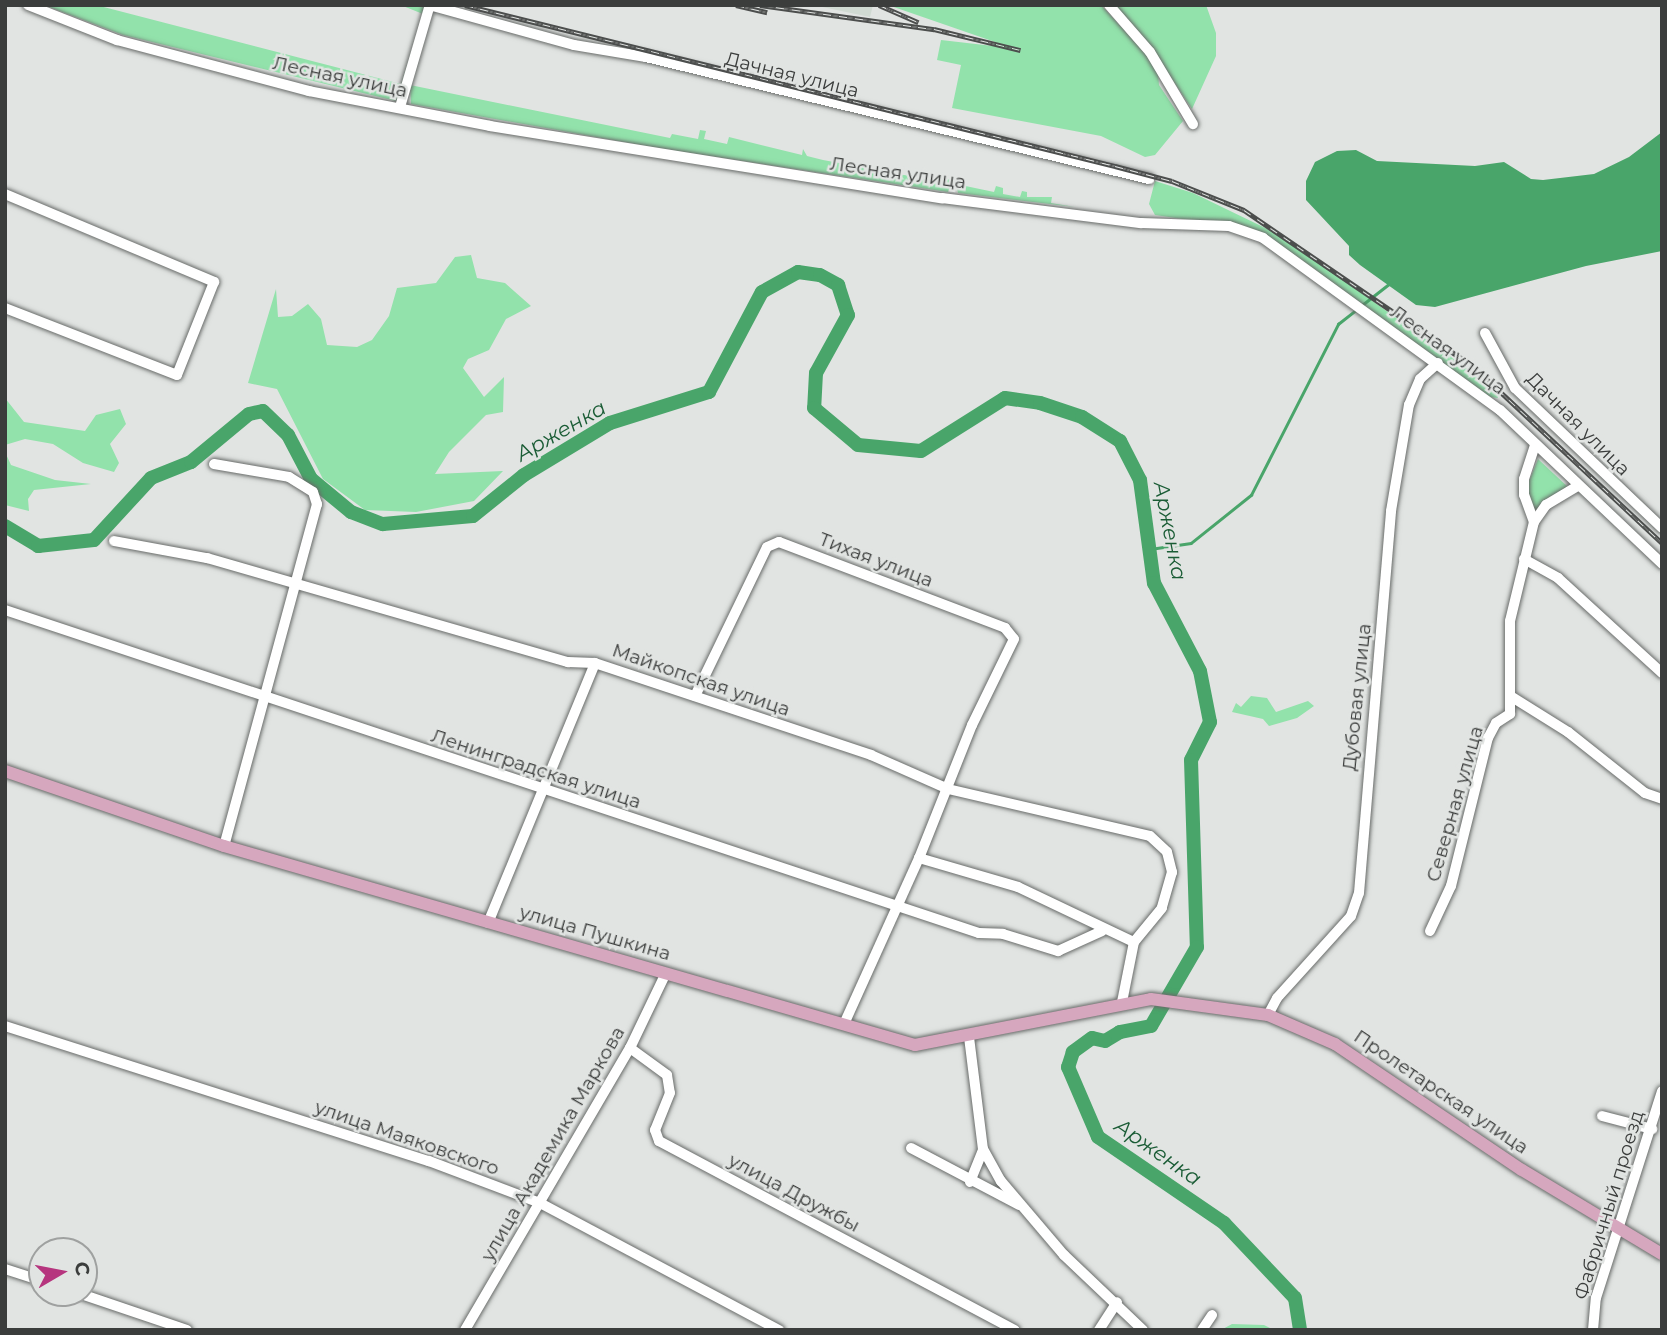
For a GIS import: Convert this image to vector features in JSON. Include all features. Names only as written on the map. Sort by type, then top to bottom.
[{"type":"main road","name":"улица Пушкина","points":[[5,771],[224,846],[915,1045],[970,1037],[1122,1002],[1151,999],[1184,1003]]},
{"type":"main road","name":"Пролетарская улица","points":[[1184,1003],[1268,1015],[1335,1044],[1522,1170],[1662,1254]]},
{"type":"street","name":"Лесная улица","points":[[28,5],[117,40],[309,91],[618,148],[942,198],[1141,223],[1229,226],[1263,238],[1500,410],[1662,564]]},
{"type":"street","points":[[1108,5],[1150,52],[1193,124]]},
{"type":"street","points":[[400,107],[429,7]]},
{"type":"street","name":"Дачная улица","points":[[429,7],[1149,179]]},
{"type":"street","points":[[5,194],[215,282],[177,375],[5,308]]},
{"type":"street","name":"Дачная улица","points":[[1485,333],[1515,388],[1662,528]]},
{"type":"street","name":"Дубовая улица","points":[[1268,1015],[1284,989],[1351,916],[1359,893],[1391,510],[1409,405],[1420,379],[1438,363]]},
{"type":"street","points":[[1534,522],[1523,486],[1535,446]]},
{"type":"street","points":[[214,464],[289,477],[313,492],[315,514],[293,585],[224,846]]},
{"type":"street","points":[[1578,486],[1546,505],[1534,522],[1508,642],[1513,697],[1568,732],[1645,793],[1662,799]]},
{"type":"street","name":"Майкопская улица","points":[[114,541],[206,558],[568,662],[595,663],[871,755],[948,789],[1150,836],[1167,852],[1172,872],[1162,908],[1134,942]]},
{"type":"street","name":"Тихая улица","points":[[695,696],[767,547],[779,542],[1004,628],[1014,639],[972,725],[948,789]]},
{"type":"street","points":[[1524,559],[1558,578],[1662,673]]},
{"type":"street","name":"Ленинградская улица","points":[[5,610],[979,933],[1003,934],[1058,951],[1102,931]]},
{"type":"street","points":[[488,923],[595,663]]},
{"type":"street","name":"Северная улица","points":[[1430,930],[1451,886],[1488,738],[1496,723],[1510,714],[1513,697]]},
{"type":"street","points":[[844,1024],[948,789]]},
{"type":"street","points":[[919,858],[1018,887],[1066,908],[1102,931],[1134,942],[1122,1002]]},
{"type":"street","name":"улица Академика Маркова","points":[[465,1330],[630,1048],[666,973]]},
{"type":"street","name":"улица Маяковского","points":[[5,1026],[429,1161],[540,1203],[779,1330]]},
{"type":"street","points":[[970,1037],[982,1149],[970,1182]]},
{"type":"street","name":"улица Дружбы","points":[[630,1048],[667,1075],[670,1093],[655,1130],[659,1141],[1015,1330]]},
{"type":"street","name":"Фабричный проезд","points":[[1593,1330],[1596,1298],[1662,1091]]},
{"type":"street","points":[[1602,1116],[1652,1129]]},
{"type":"street","points":[[911,1148],[970,1182],[1020,1205]]},
{"type":"street","points":[[982,1149],[1020,1205],[1065,1255],[1117,1302],[1143,1330]]},
{"type":"street","points":[[5,1269],[28,1276]]},
{"type":"street","points":[[98,1300],[187,1330]]},
{"type":"street","points":[[1099,1330],[1117,1302]]},
{"type":"street","points":[[1202,1330],[1212,1315]]},
{"type":"shaded area","points":[[44,5],[96,5],[401,84],[423,14],[403,6],[427,5],[396,101],[123,35]]},
{"type":"shaded area","points":[[813,5],[873,5],[870,17]]},
{"type":"shaded area","points":[[888,5],[1101,5],[1147,55],[1158,73],[1159,85],[1183,121],[1155,155],[1145,157],[1101,136],[952,108],[961,65],[937,60],[941,40],[993,46],[995,42]]},
{"type":"shaded area","points":[[1114,5],[1206,5],[1216,33],[1216,56],[1192,109],[1146,40]]},
{"type":"shaded area","points":[[410,85],[670,138],[672,134],[698,139],[700,130],[706,131],[704,139],[727,144],[729,137],[802,155],[803,149],[807,156],[823,160],[942,182],[955,177],[948,192],[663,149],[411,104]]},
{"type":"shaded area","points":[[1662,132],[1662,251],[1586,266],[1435,307],[1416,305],[1360,265],[1349,255],[1349,246],[1306,200],[1306,181],[1315,162],[1337,151],[1356,150],[1377,161],[1475,166],[1504,162],[1531,179],[1543,180],[1594,174],[1629,157]]},
{"type":"shaded area","points":[[1155,181],[1193,193],[1280,235],[1472,372],[1497,392],[1498,398],[1490,397],[1295,255],[1251,229],[1155,215],[1149,204]]},
{"type":"shaded area","points":[[956,184],[994,192],[996,186],[1003,188],[1003,194],[1020,197],[1022,191],[1027,192],[1027,197],[1052,197],[1051,203],[1075,207],[958,193]]},
{"type":"shaded area","points":[[471,255],[477,278],[505,283],[531,306],[506,319],[489,350],[468,359],[463,368],[484,397],[504,377],[503,412],[486,415],[449,452],[435,474],[503,471],[474,501],[416,512],[365,510],[323,479],[277,389],[248,383],[276,289],[278,317],[292,316],[308,304],[321,319],[327,345],[357,347],[372,340],[389,316],[397,288],[436,283],[455,257]]},
{"type":"shaded area","points":[[5,398],[24,422],[85,431],[96,415],[120,409],[126,424],[110,444],[119,463],[114,472],[83,463],[53,444],[25,439],[5,445]]},
{"type":"shaded area","points":[[5,452],[11,465],[55,480],[91,484],[34,490],[28,499],[29,511],[5,505]]},
{"type":"shaded area","points":[[1538,459],[1569,488],[1532,512],[1525,491]]},
{"type":"shaded area","points":[[1251,696],[1267,698],[1276,712],[1308,701],[1314,706],[1297,718],[1269,726],[1263,719],[1232,712],[1236,703],[1241,707]]},
{"type":"shaded area","points":[[1232,1324],[1264,1325],[1274,1330],[1221,1330]]},
{"type":"waterway","name":"Арженка","points":[[5,526],[38,546],[94,540],[151,478],[191,462],[249,414],[263,411],[288,435],[311,479],[351,512],[383,524],[473,516],[524,475],[610,423],[709,392],[762,292],[798,272],[820,275],[838,285],[848,315],[816,373],[814,408],[858,445],[921,451],[1005,398],[1040,403],[1082,417],[1120,441],[1140,480],[1154,583],[1200,671],[1210,722],[1191,760],[1197,947],[1151,1026],[1120,1032],[1105,1041],[1092,1038],[1073,1052],[1068,1067],[1098,1137],[1224,1223],[1295,1298],[1300,1330]]},
{"type":"waterway","points":[[1362,305],[1390,283]]},
{"type":"waterway","points":[[1150,549],[1191,543],[1251,495],[1338,324],[1357,309]]},
{"type":"railway","points":[[465,5],[1115,166],[1172,181],[1244,210],[1474,367],[1662,543]]},
{"type":"railway","points":[[736,5],[767,12]]},
{"type":"railway","points":[[760,5],[934,29],[1020,50]]},
{"type":"railway","points":[[879,5],[918,22]]}]
